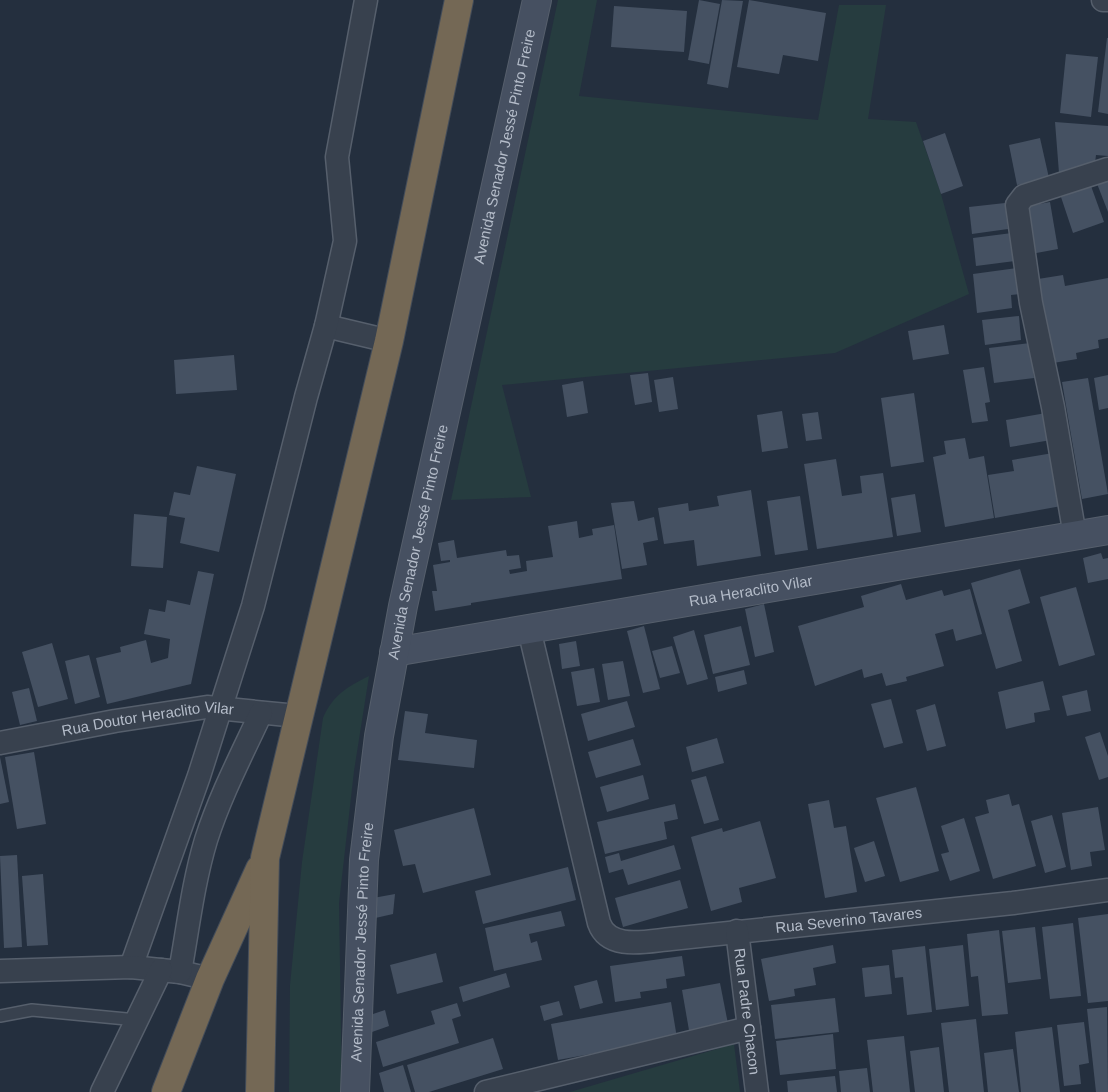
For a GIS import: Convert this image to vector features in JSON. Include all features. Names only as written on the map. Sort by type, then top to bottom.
[{"type":"highway","points":[[260,1092],[265,858],[297,716],[341,549],[389,341],[459,0]]},
{"type":"highway","points":[[166,1092],[210,979],[265,858]]},
{"type":"street","points":[[131,967],[221,708],[253,606],[306,396],[326,326],[345,241],[337,157],[366,0]]},
{"type":"street","name":"Avenida Senador Jessé Pinto Freire","points":[[354,1092],[364,860],[379,736],[394,652],[537,0]]},
{"type":"street","points":[[1102,0],[1108,0]]},
{"type":"street","points":[[1075,536],[1053,407],[1031,303],[1017,205],[1024,196],[1108,168]]},
{"type":"street","points":[[326,326],[389,341]]},
{"type":"street","name":"Rua Heraclito Vilar","points":[[394,652],[1108,530]]},
{"type":"street","name":"Rua Severino Tavares","points":[[529,629],[599,923],[604,933],[610,938],[628,942],[737,932],[1013,904],[1108,890]]},
{"type":"street","name":"Rua Doutor Heraclito Vilar","points":[[0,743],[115,721],[207,707],[297,716]]},
{"type":"street","points":[[102,1092],[137,1020],[170,971],[207,838],[226,790],[261,713]]},
{"type":"street","name":"Rua Padre Chacon","points":[[737,932],[757,1092]]},
{"type":"street","points":[[0,971],[131,967],[170,971],[210,979]]},
{"type":"street","points":[[486,1092],[749,1028]]},
{"type":"lane","points":[[0,1016],[32,1010],[137,1020]]},
{"type":"green space","points":[[558,0],[597,0],[579,96],[818,120],[839,5],[886,5],[868,119],[916,122],[941,194],[969,294],[835,353],[502,385],[531,497],[451,500]]},
{"type":"green space","points":[[369,676],[354,771],[339,903],[342,1092],[289,1092],[290,985],[302,862],[323,718],[331,703],[342,692]]},
{"type":"green space","points":[[734,1044],[740,1092],[570,1092]]},
{"type":"building","points":[[699,0],[720,4],[709,64],[688,60]]},
{"type":"building","points":[[722,0],[743,1],[728,88],[707,84]]},
{"type":"building","points":[[749,0],[826,13],[818,61],[783,55],[779,74],[737,67]]},
{"type":"building","points":[[614,6],[687,11],[684,52],[611,47]]},
{"type":"building","points":[[1108,38],[1108,114],[1098,112]]},
{"type":"building","points":[[1066,54],[1098,57],[1091,117],[1060,113]]},
{"type":"building","points":[[1055,122],[1108,126],[1108,156],[1096,155],[1095,163],[1087,164],[1088,170],[1059,173]]},
{"type":"building","points":[[945,133],[963,186],[941,194],[923,141]]},
{"type":"building","points":[[1040,138],[1049,178],[1017,185],[1009,145]]},
{"type":"building","points":[[1108,177],[1108,212],[1096,181]]},
{"type":"building","points":[[1091,186],[1104,222],[1073,233],[1061,197]]},
{"type":"building","points":[[1050,202],[1058,249],[1031,254],[1023,207]]},
{"type":"building","points":[[1005,203],[1008,229],[972,234],[969,207]]},
{"type":"building","points":[[1012,233],[1015,261],[976,266],[973,238]]},
{"type":"building","points":[[1017,268],[1020,294],[1011,295],[1012,308],[977,313],[973,274]]},
{"type":"building","points":[[1063,275],[1065,286],[1108,278],[1108,338],[1098,340],[1099,348],[1076,353],[1077,359],[1053,363],[1038,279]]},
{"type":"building","points":[[1019,316],[1021,340],[985,345],[982,320]]},
{"type":"building","points":[[944,325],[949,354],[913,360],[908,331]]},
{"type":"building","points":[[1030,343],[1034,378],[994,383],[989,348]]},
{"type":"building","points":[[234,355],[237,390],[176,394],[174,360]]},
{"type":"building","points":[[984,367],[990,402],[985,403],[988,421],[972,423],[963,370]]},
{"type":"building","points":[[648,373],[652,402],[635,405],[630,375]]},
{"type":"building","points":[[1108,375],[1108,408],[1099,410],[1094,378]]},
{"type":"building","points":[[673,377],[678,409],[659,412],[654,380]]},
{"type":"building","points":[[1088,378],[1108,494],[1082,499],[1062,382]]},
{"type":"building","points":[[583,381],[588,413],[567,417],[562,385]]},
{"type":"building","points":[[914,393],[924,462],[891,467],[881,398]]},
{"type":"building","points":[[782,411],[788,448],[762,452],[757,415]]},
{"type":"building","points":[[818,412],[822,439],[806,441],[802,414]]},
{"type":"building","points":[[1046,413],[1051,440],[1010,447],[1006,420]]},
{"type":"building","points":[[965,438],[969,459],[984,456],[994,518],[945,527],[933,457],[946,454],[944,441]]},
{"type":"building","points":[[1059,452],[1067,505],[995,518],[988,475],[1014,471],[1012,460]]},
{"type":"building","points":[[836,459],[842,496],[862,493],[860,476],[883,473],[893,537],[817,549],[804,464]]},
{"type":"building","points":[[197,466],[236,474],[219,552],[180,543],[185,518],[169,515],[174,492],[190,495]]},
{"type":"building","points":[[751,490],[761,556],[697,566],[694,540],[664,544],[658,508],[688,503],[689,511],[719,506],[717,496]]},
{"type":"building","points":[[915,494],[921,532],[897,536],[891,498]]},
{"type":"building","points":[[800,496],[808,550],[775,555],[767,501]]},
{"type":"building","points":[[634,501],[638,521],[654,517],[658,540],[643,543],[647,565],[622,569],[611,503]]},
{"type":"building","points":[[134,514],[167,517],[163,568],[131,566]]},
{"type":"building","points":[[577,521],[579,538],[593,535],[592,529],[614,525],[622,579],[471,603],[471,605],[435,611],[432,591],[437,591],[433,565],[450,562],[450,560],[441,561],[438,543],[454,540],[457,558],[506,550],[507,556],[519,555],[521,568],[509,570],[510,574],[527,571],[526,561],[553,557],[548,526]]},
{"type":"building","points":[[1101,553],[1103,559],[1108,558],[1108,579],[1088,583],[1083,558]]},
{"type":"building","points":[[1020,569],[1030,603],[1008,610],[1022,661],[996,669],[971,583]]},
{"type":"building","points":[[198,571],[214,574],[191,684],[107,704],[96,658],[121,652],[120,647],[146,640],[151,663],[168,658],[170,639],[144,634],[149,609],[165,612],[167,600],[190,605]]},
{"type":"building","points":[[901,584],[906,600],[942,590],[944,596],[970,589],[982,634],[956,641],[953,629],[935,634],[944,666],[906,677],[907,681],[886,686],[882,673],[864,678],[862,669],[815,686],[798,626],[864,607],[861,596]]},
{"type":"building","points":[[1076,587],[1095,655],[1059,666],[1040,597]]},
{"type":"building","points":[[764,604],[774,652],[755,657],[745,609]]},
{"type":"building","points":[[644,626],[660,689],[643,693],[627,631]]},
{"type":"building","points":[[741,626],[750,665],[713,674],[704,635]]},
{"type":"building","points":[[694,630],[708,679],[687,685],[673,637]]},
{"type":"building","points":[[576,641],[580,666],[562,669],[559,644]]},
{"type":"building","points":[[52,643],[68,699],[38,707],[22,652]]},
{"type":"building","points":[[672,646],[680,673],[660,678],[652,651]]},
{"type":"building","points":[[89,655],[100,697],[75,704],[65,661]]},
{"type":"building","points":[[623,661],[630,696],[608,700],[602,664]]},
{"type":"building","points":[[594,668],[600,702],[577,706],[571,672]]},
{"type":"building","points":[[744,670],[747,684],[718,692],[715,677]]},
{"type":"building","points":[[1043,681],[1050,710],[1034,713],[1035,722],[1006,729],[998,692]]},
{"type":"building","points":[[29,688],[37,721],[20,725],[12,692]]},
{"type":"building","points":[[1087,690],[1091,711],[1067,716],[1062,696]]},
{"type":"building","points":[[891,699],[903,743],[884,748],[871,704]]},
{"type":"building","points":[[627,701],[635,727],[588,741],[581,714]]},
{"type":"building","points":[[935,704],[946,746],[927,751],[916,710]]},
{"type":"building","points":[[405,711],[428,714],[425,733],[477,740],[474,768],[398,760]]},
{"type":"building","points":[[1100,732],[1108,756],[1108,777],[1099,780],[1085,737]]},
{"type":"building","points":[[717,738],[724,763],[692,772],[686,747]]},
{"type":"building","points":[[633,739],[641,765],[596,778],[588,752]]},
{"type":"building","points":[[34,752],[46,824],[17,829],[5,757]]},
{"type":"building","points":[[0,757],[9,802],[0,804]]},
{"type":"building","points":[[643,775],[649,799],[607,812],[600,787]]},
{"type":"building","points":[[706,776],[719,820],[704,824],[691,780]]},
{"type":"building","points":[[916,787],[939,871],[900,882],[876,798]]},
{"type":"building","points":[[1009,794],[1012,806],[1019,804],[1036,866],[993,879],[975,817],[989,813],[986,800]]},
{"type":"building","points":[[829,800],[834,828],[846,826],[857,892],[825,898],[808,804]]},
{"type":"building","points":[[675,804],[678,819],[664,822],[667,839],[605,854],[597,822]]},
{"type":"building","points":[[1098,807],[1105,850],[1090,852],[1092,866],[1071,870],[1062,813]]},
{"type":"building","points":[[474,808],[491,875],[423,893],[415,864],[403,866],[394,830]]},
{"type":"building","points":[[1052,815],[1066,867],[1045,873],[1031,821]]},
{"type":"building","points":[[964,818],[980,871],[950,881],[941,854],[949,852],[941,826]]},
{"type":"building","points":[[760,821],[776,878],[739,888],[742,902],[711,911],[691,837],[722,828],[723,832]]},
{"type":"building","points":[[874,841],[885,876],[865,882],[854,848]]},
{"type":"building","points":[[674,845],[681,869],[628,885],[623,869],[609,873],[605,857],[619,853],[621,861]]},
{"type":"building","points":[[17,855],[22,947],[4,948],[0,856]]},
{"type":"building","points":[[568,867],[576,900],[483,924],[475,891]]},
{"type":"building","points":[[43,874],[48,945],[27,946],[22,876]]},
{"type":"building","points":[[680,880],[688,908],[623,927],[615,898]]},
{"type":"building","points":[[395,894],[393,914],[371,919],[373,898]]},
{"type":"building","points":[[561,911],[565,926],[529,934],[531,943],[537,941],[542,960],[494,971],[485,928]]},
{"type":"building","points":[[1108,914],[1108,1001],[1088,1003],[1078,918]]},
{"type":"building","points":[[1073,923],[1081,996],[1050,999],[1042,927]]},
{"type":"building","points":[[1035,927],[1041,979],[1008,983],[1002,931]]},
{"type":"building","points":[[999,930],[1008,1014],[982,1016],[978,976],[971,977],[967,934]]},
{"type":"building","points":[[833,945],[836,963],[813,968],[816,985],[794,989],[795,996],[769,1001],[761,959]]},
{"type":"building","points":[[963,945],[969,1006],[936,1010],[929,949]]},
{"type":"building","points":[[925,946],[932,1012],[907,1015],[903,977],[895,978],[892,950]]},
{"type":"building","points":[[436,953],[443,982],[397,994],[390,965]]},
{"type":"building","points":[[682,956],[685,976],[666,979],[667,988],[640,992],[641,998],[615,1002],[610,966]]},
{"type":"building","points":[[889,965],[892,994],[865,997],[862,968]]},
{"type":"building","points":[[506,973],[510,987],[463,1002],[459,987]]},
{"type":"building","points":[[597,980],[603,1003],[580,1009],[574,986]]},
{"type":"building","points":[[720,983],[729,1029],[690,1036],[682,990]]},
{"type":"building","points":[[835,998],[839,1032],[775,1039],[771,1005]]},
{"type":"building","points":[[559,1001],[563,1015],[544,1021],[540,1006]]},
{"type":"building","points":[[671,1002],[677,1038],[558,1060],[551,1024]]},
{"type":"building","points":[[457,1003],[461,1016],[452,1019],[459,1043],[383,1067],[376,1042],[435,1024],[431,1011]]},
{"type":"building","points":[[1107,1007],[1108,1092],[1096,1092],[1087,1009]]},
{"type":"building","points":[[385,1010],[389,1026],[372,1032],[367,1016]]},
{"type":"building","points":[[976,1019],[984,1092],[949,1092],[941,1023]]},
{"type":"building","points":[[1084,1022],[1089,1063],[1079,1065],[1081,1084],[1064,1086],[1057,1025]]},
{"type":"building","points":[[1052,1027],[1060,1092],[1021,1092],[1015,1032]]},
{"type":"building","points":[[833,1034],[836,1069],[780,1075],[776,1041]]},
{"type":"building","points":[[904,1036],[910,1092],[873,1092],[867,1040]]},
{"type":"building","points":[[493,1038],[503,1069],[429,1092],[415,1092],[407,1065]]},
{"type":"building","points":[[939,1047],[944,1092],[915,1092],[910,1051]]},
{"type":"building","points":[[1013,1049],[1019,1092],[988,1092],[984,1053]]},
{"type":"building","points":[[403,1065],[411,1092],[384,1092],[379,1073]]},
{"type":"building","points":[[867,1068],[870,1092],[841,1092],[839,1071]]},
{"type":"building","points":[[835,1076],[837,1092],[788,1092],[787,1081]]}]
